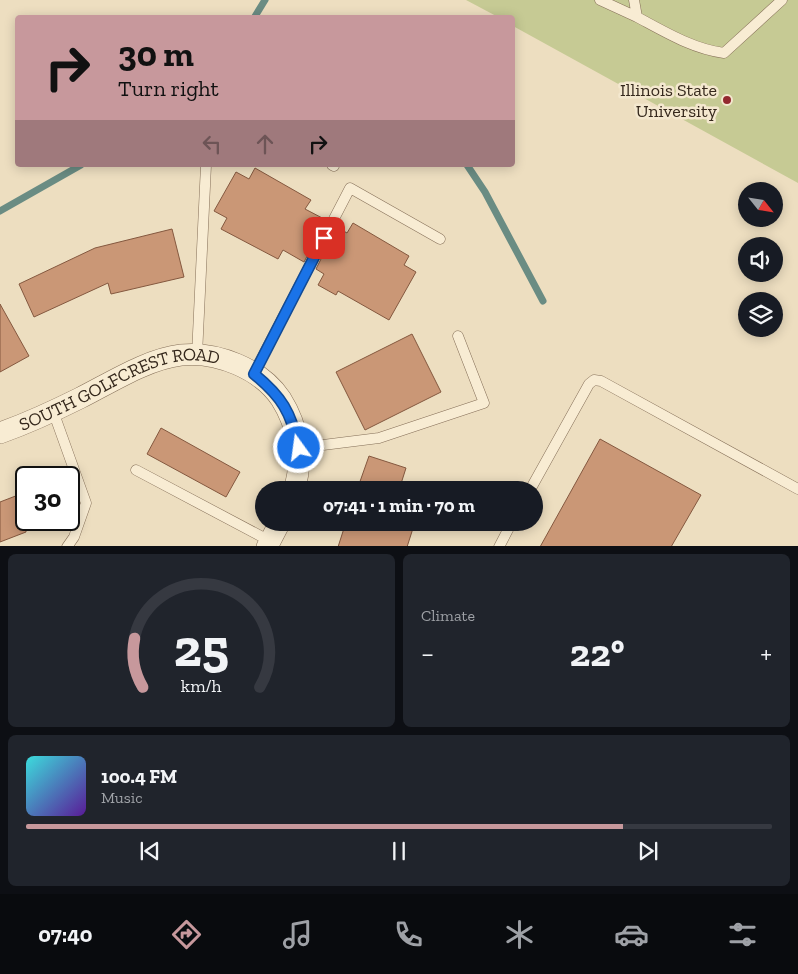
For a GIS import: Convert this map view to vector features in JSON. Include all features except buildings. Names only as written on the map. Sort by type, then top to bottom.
[{"type":"street","name":"SOUTH GOLFCREST ROAD","points":[[0,433],[53,411],[126,374],[161,360],[181,355],[220,358],[247,370],[276,392],[287,409],[299,448],[297,481]]},
{"type":"street","points":[[269,544],[276,531]]},
{"type":"lane","points":[[600,0],[637,17],[673,37],[724,53],[782,0]]},
{"type":"lane","points":[[634,0],[637,17]]},
{"type":"lane","points":[[197,355],[206,167]]},
{"type":"lane","points":[[247,370],[350,188],[440,239]]},
{"type":"lane","points":[[299,448],[379,438],[484,402],[458,336]]},
{"type":"lane","points":[[535,481],[589,384],[594,380],[601,381],[798,489]]},
{"type":"lane","points":[[53,411],[86,503],[74,537],[67,546]]},
{"type":"lane","points":[[136,470],[269,544]]},
{"type":"lane","points":[[498,546],[507,531]]},
{"type":"green space","name":"Illinois State University","points":[[466,0],[798,0],[798,183],[515,27],[515,15],[494,15]]},
{"type":"waterway","points":[[256,15],[265,0]]},
{"type":"waterway","points":[[0,211],[77,167]]},
{"type":"waterway","points":[[468,167],[485,192],[543,301]]},
{"type":"place","name":"Illinois State University","points":[[727,100]]},
{"type":"route","points":[[299,448],[287,409],[276,392],[254,374],[324,238]]}]
